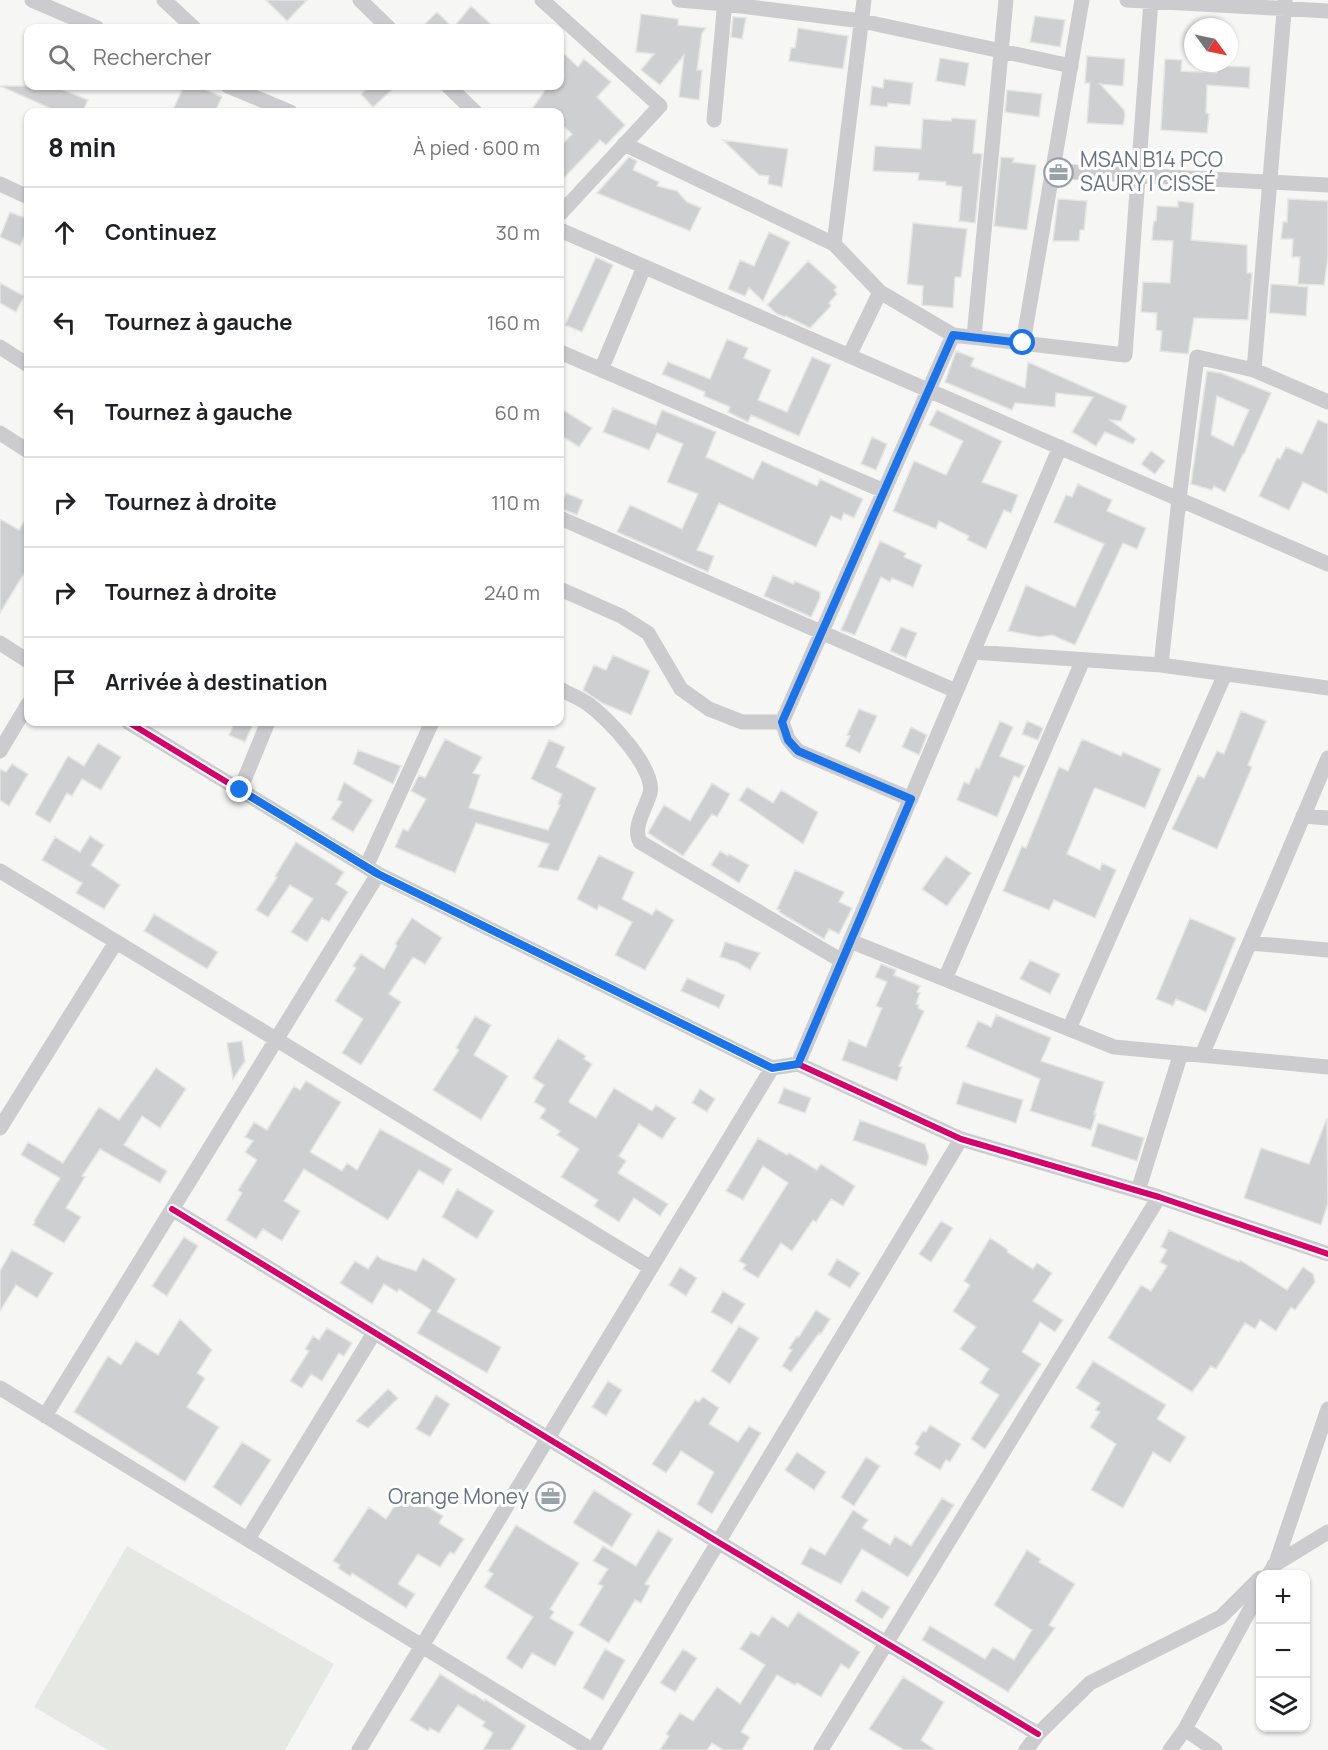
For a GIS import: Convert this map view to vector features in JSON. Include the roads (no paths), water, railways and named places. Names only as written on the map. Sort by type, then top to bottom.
[{"type":"street","points":[[32,0],[88,24]]},
{"type":"street","points":[[164,0],[190,24]]},
{"type":"street","points":[[360,0],[385,24]]},
{"type":"street","points":[[542,0],[660,106],[564,202]]},
{"type":"street","points":[[679,0],[725,2],[862,21],[1071,66]]},
{"type":"street","points":[[834,244],[864,0]]},
{"type":"street","points":[[974,337],[1006,0]]},
{"type":"street","points":[[1023,343],[1082,0]]},
{"type":"street","points":[[1127,0],[1285,4],[1328,11]]},
{"type":"street","points":[[624,144],[834,244],[880,292],[953,335],[1125,355],[1151,1]]},
{"type":"street","points":[[714,120],[725,2]]},
{"type":"street","points":[[1254,370],[1285,4]]},
{"type":"street","points":[[237,90],[280,108]]},
{"type":"street","points":[[256,90],[272,105]]},
{"type":"street","points":[[451,90],[471,108]]},
{"type":"street","points":[[1053,171],[1328,184]]},
{"type":"street","points":[[0,184],[24,195]]},
{"type":"street","points":[[564,232],[1328,564]]},
{"type":"street","points":[[601,370],[644,267]]},
{"type":"street","points":[[849,356],[880,292]]},
{"type":"street","points":[[911,799],[798,751],[788,740],[782,722],[953,335]]},
{"type":"street","points":[[0,347],[24,362]]},
{"type":"street","points":[[564,354],[884,491]]},
{"type":"street","points":[[1161,665],[1197,357],[1254,370],[1328,402]]},
{"type":"street","points":[[0,433],[24,448]]},
{"type":"street","points":[[798,1064],[1060,447]]},
{"type":"street","points":[[564,520],[956,691]]},
{"type":"street","points":[[564,591],[621,616],[648,633],[681,689],[709,709],[742,722],[782,722]]},
{"type":"street","points":[[0,644],[24,659]]},
{"type":"street","points":[[973,652],[1161,665],[1328,688]]},
{"type":"street","points":[[945,979],[1083,660]]},
{"type":"street","points":[[1069,1029],[1225,674]]},
{"type":"street","points":[[564,691],[587,703],[607,719],[649,776],[651,791],[637,831],[640,842],[842,961]]},
{"type":"street","points":[[0,751],[24,711]]},
{"type":"street","points":[[135,726],[372,871],[772,1068],[798,1064],[961,1139],[1159,1197],[1328,1254]]},
{"type":"street","points":[[240,790],[266,726]]},
{"type":"street","points":[[45,1416],[276,1040],[372,871],[430,726]]},
{"type":"street","points":[[1202,1055],[1328,758]]},
{"type":"street","points":[[1303,816],[1328,818]]},
{"type":"street","points":[[0,871],[651,1268]]},
{"type":"street","points":[[850,941],[1114,1047],[1328,1067]]},
{"type":"street","points":[[0,1128],[116,942]]},
{"type":"street","points":[[1250,943],[1328,950]]},
{"type":"street","points":[[1138,1191],[1181,1053]]},
{"type":"street","points":[[359,1750],[772,1068]]},
{"type":"street","points":[[0,1388],[593,1750],[961,1139]]},
{"type":"street","points":[[821,1750],[1159,1197]]},
{"type":"street","points":[[172,1209],[1038,1734]]},
{"type":"street","points":[[248,1539],[374,1333]]},
{"type":"street","points":[[1273,1569],[1328,1410]]},
{"type":"street","points":[[1273,1569],[1328,1532]]},
{"type":"street","points":[[1026,1750],[1038,1734],[1090,1683],[1221,1617],[1256,1582]]},
{"type":"street","points":[[1170,1750],[1185,1729],[1256,1598]]},
{"type":"street","points":[[1185,1729],[1213,1750]]},
{"type":"place","name":"MSAN B14 PCO SAURY I CISSÉ","points":[[1059,172]]},
{"type":"place","name":"Orange Money","points":[[550,1497]]}]
